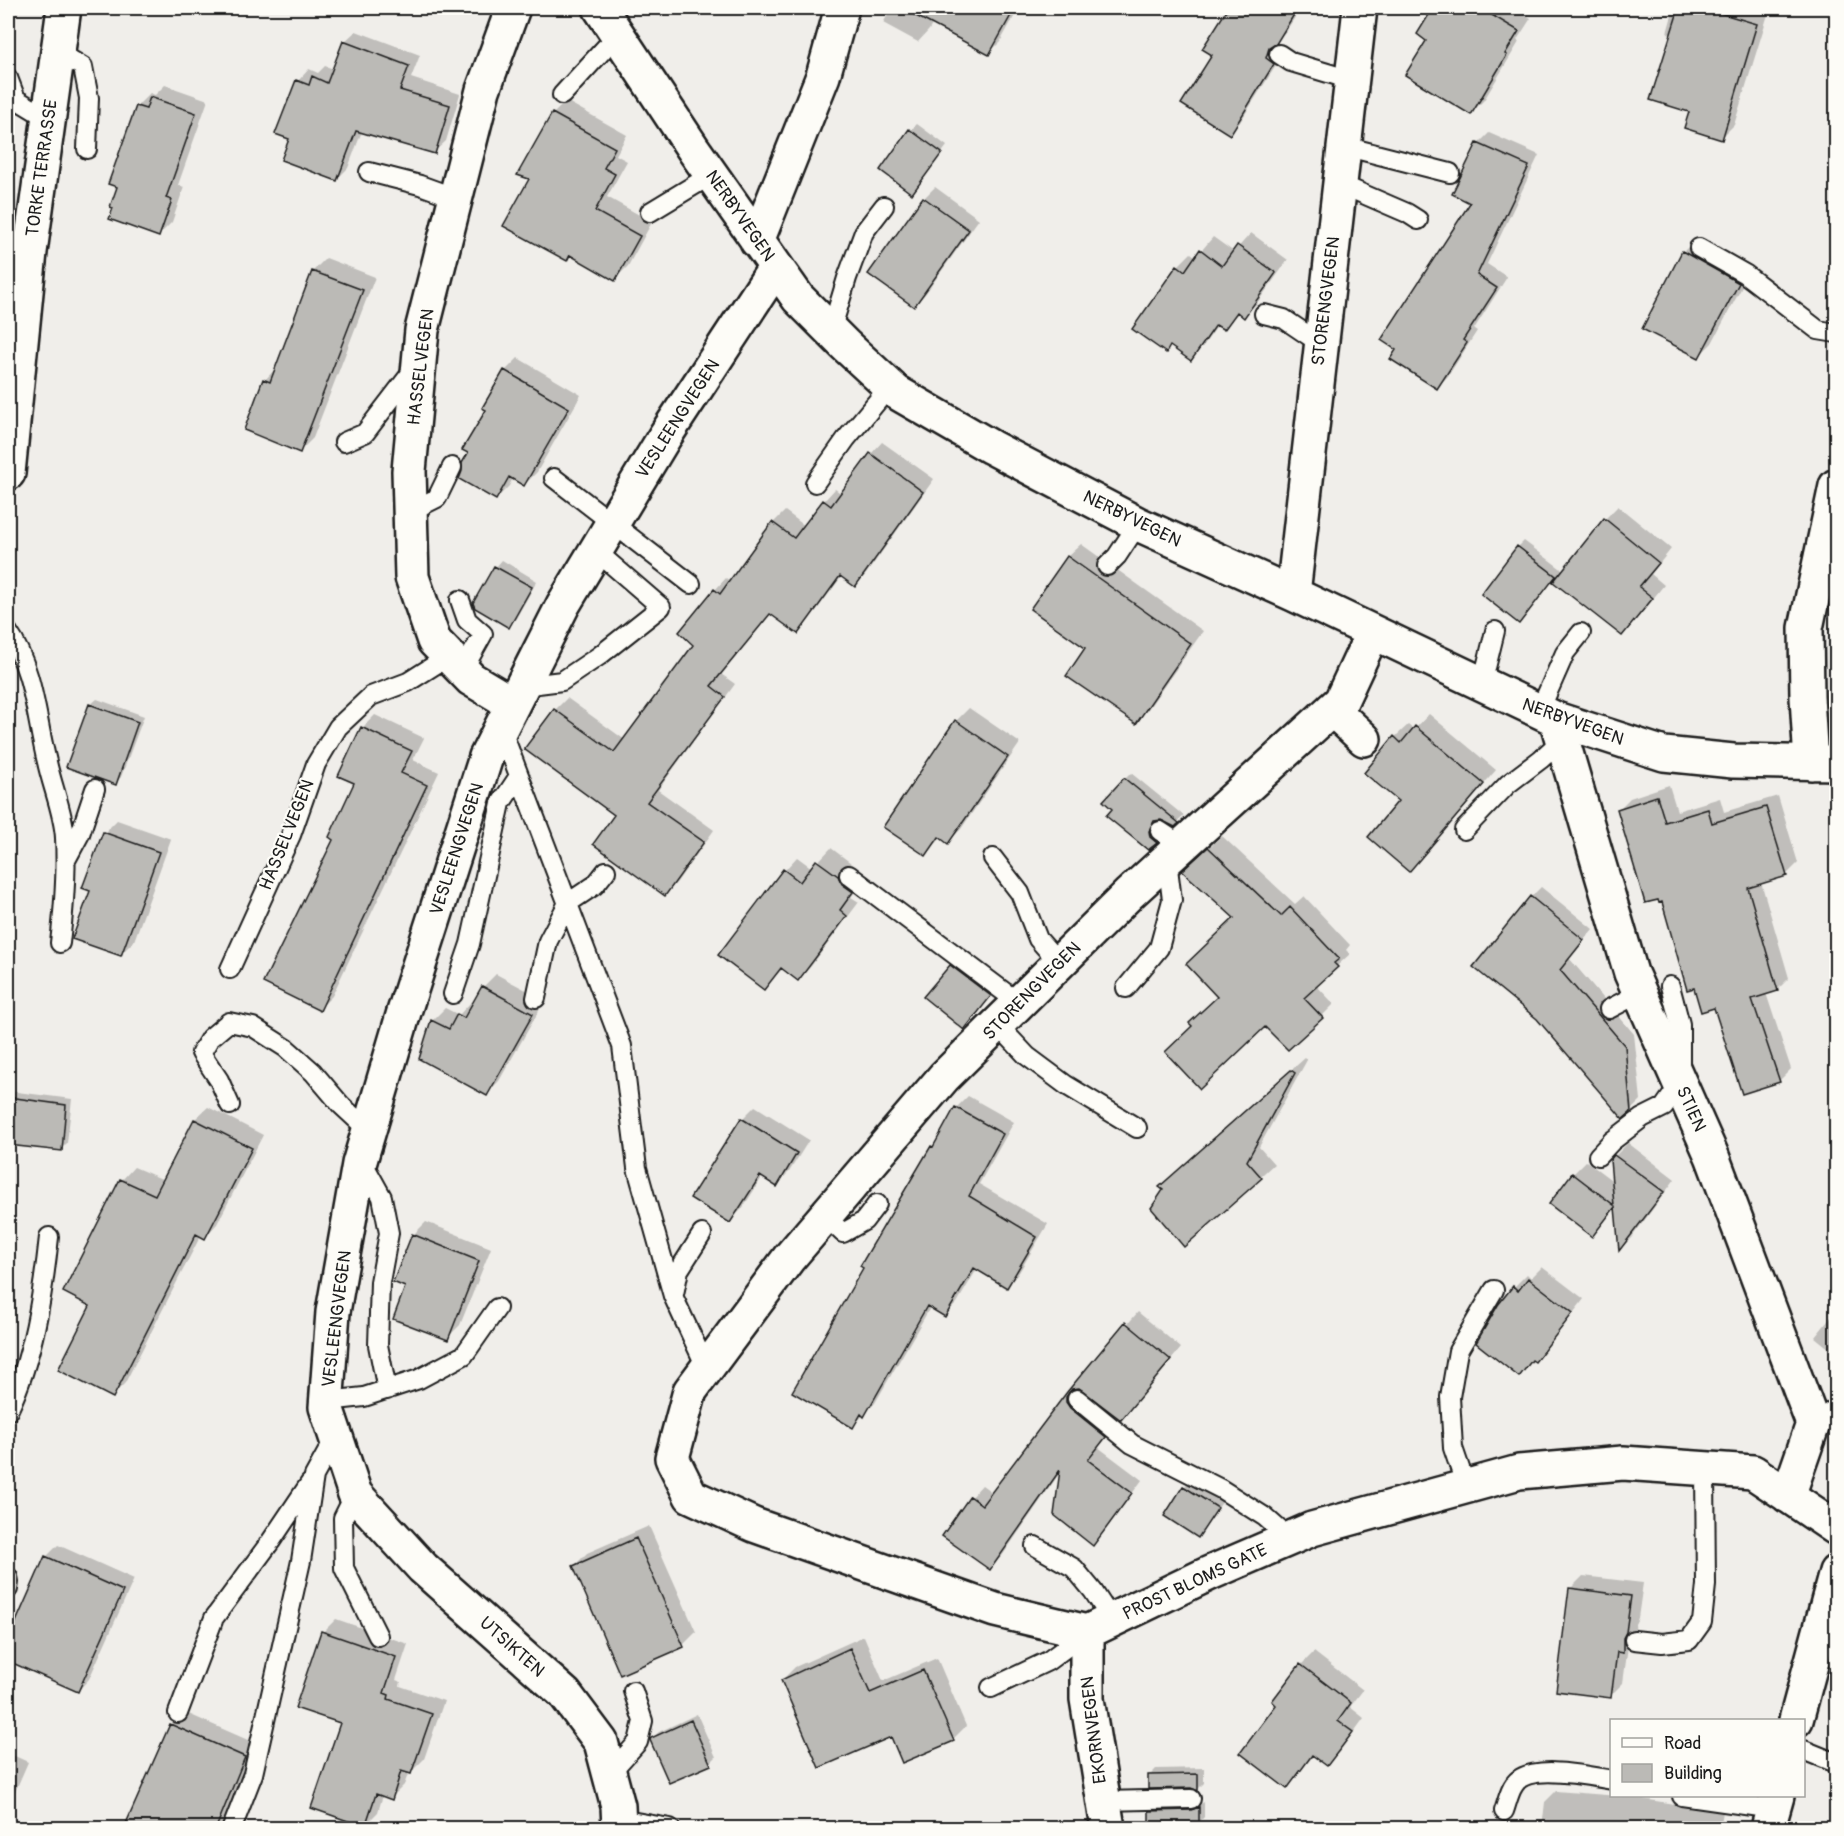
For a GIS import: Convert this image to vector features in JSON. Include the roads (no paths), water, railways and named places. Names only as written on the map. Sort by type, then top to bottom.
[{"type":"street","name":"TORKE TERRASSE","points":[[8,472],[30,252],[64,8]]},
{"type":"street","name":"HASSELVEGEN","points":[[512,706],[471,679],[434,641],[412,577],[409,471],[422,330],[483,90],[513,8]]},
{"type":"street","name":"NERBYVEGEN","points":[[600,8],[711,175],[798,298],[896,392],[991,447],[1138,524],[1293,594],[1482,684],[1552,724],[1664,754],[1733,760],[1824,763]]},
{"type":"street","points":[[757,241],[823,76],[842,8]]},
{"type":"street","name":"STORENGVEGEN","points":[[1293,594],[1360,8]]},
{"type":"street","name":"VESLEENGVEGEN","points":[[355,1494],[326,1407],[333,1312],[365,1145],[404,1012],[483,768],[563,605],[665,436],[776,267]]},
{"type":"street","points":[[1824,763],[1807,697],[1806,628],[1825,590],[1836,486]]},
{"type":"street","name":"STORENGVEGEN","points":[[707,1369],[789,1257],[944,1077],[1130,894],[1170,846],[1341,701],[1373,632]]},
{"type":"street","points":[[1332,709],[1364,739]]},
{"type":"street","name":"STIEN","points":[[1552,724],[1631,973],[1655,990],[1680,1084],[1825,1416],[1788,1496]]},
{"type":"street","points":[[707,1369],[690,1391],[672,1458],[691,1496],[754,1525],[995,1610],[1099,1626]]},
{"type":"street","name":"PROST BLOMS GATE","points":[[1099,1626],[1210,1573],[1312,1529],[1520,1472],[1623,1463],[1753,1472],[1836,1528]]},
{"type":"street","name":"UTSIKTEN","points":[[355,1494],[423,1568],[565,1694],[601,1742],[618,1806],[619,1824]]},
{"type":"street","points":[[1796,1719],[1836,1572]]},
{"type":"street","name":"EKORNVEGEN","points":[[1099,1626],[1087,1699],[1105,1815]]},
{"type":"lane","points":[[562,95],[605,48],[619,37]]},
{"type":"lane","points":[[58,52],[83,67],[89,98],[87,149]]},
{"type":"lane","points":[[1279,54],[1292,62],[1351,80]]},
{"type":"lane","points":[[8,78],[16,99],[49,119]]},
{"type":"lane","points":[[1344,146],[1450,173]]},
{"type":"lane","points":[[369,172],[420,185],[456,198]]},
{"type":"lane","points":[[650,212],[711,175]]},
{"type":"lane","points":[[1340,184],[1418,220]]},
{"type":"lane","points":[[831,331],[864,232],[884,206]]},
{"type":"lane","points":[[1699,248],[1745,274],[1818,330],[1836,333]]},
{"type":"lane","points":[[1264,314],[1284,320],[1322,344]]},
{"type":"lane","points":[[344,442],[365,433],[419,362]]},
{"type":"lane","points":[[815,483],[846,439],[890,386]]},
{"type":"lane","points":[[411,511],[437,498],[452,467]]},
{"type":"lane","points":[[554,478],[691,584]]},
{"type":"lane","points":[[1107,566],[1117,556],[1138,524]]},
{"type":"lane","points":[[596,551],[661,607],[599,657],[562,681],[512,706],[519,776],[622,1046],[637,1168],[674,1296],[707,1369]]},
{"type":"lane","points":[[456,663],[483,634],[467,620],[460,600]]},
{"type":"lane","points":[[1482,684],[1495,631]]},
{"type":"lane","points":[[8,632],[17,646],[34,696],[46,760],[65,835],[66,896],[60,943]]},
{"type":"lane","points":[[1464,830],[1508,784],[1552,724],[1565,653],[1581,633]]},
{"type":"lane","name":"HASSELVEGEN","points":[[230,969],[291,835],[316,764],[338,727],[371,696],[456,663]]},
{"type":"lane","points":[[453,994],[473,933],[501,803],[519,776]]},
{"type":"lane","points":[[66,861],[80,834],[95,789]]},
{"type":"lane","points":[[1126,988],[1159,948],[1172,900],[1170,846]]},
{"type":"lane","points":[[993,858],[1020,892],[1038,939],[1060,964]]},
{"type":"lane","points":[[536,998],[548,941],[568,903],[595,885],[606,871]]},
{"type":"lane","points":[[849,875],[1009,1014],[1027,1056],[1066,1085],[1137,1128]]},
{"type":"lane","points":[[1609,1009],[1655,990]]},
{"type":"lane","points":[[230,1105],[219,1080],[201,1053],[210,1038],[229,1022],[254,1027],[286,1048],[313,1072],[341,1105],[365,1145],[382,1197],[388,1233],[380,1282],[378,1345],[387,1390]]},
{"type":"lane","points":[[1598,1156],[1612,1141],[1642,1118],[1664,1107],[1680,1084]]},
{"type":"lane","points":[[825,1216],[843,1233],[864,1221],[877,1204]]},
{"type":"lane","points":[[674,1296],[679,1270],[702,1234]]},
{"type":"lane","points":[[8,1411],[34,1327],[43,1287],[49,1237]]},
{"type":"lane","points":[[1466,1486],[1453,1448],[1450,1397],[1458,1352],[1494,1290]]},
{"type":"lane","points":[[327,1401],[364,1397],[387,1390],[419,1379],[464,1355],[497,1308]]},
{"type":"lane","points":[[1077,1399],[1132,1444],[1221,1489],[1265,1517],[1290,1539]]},
{"type":"lane","points":[[178,1713],[214,1618],[271,1541],[314,1476],[336,1436]]},
{"type":"lane","points":[[1634,1640],[1662,1643],[1689,1640],[1702,1623],[1706,1585],[1705,1469]]},
{"type":"lane","points":[[232,1828],[253,1774],[301,1561],[314,1476]]},
{"type":"lane","points":[[355,1494],[343,1518],[344,1568],[378,1636]]},
{"type":"lane","points":[[991,1688],[1048,1661],[1099,1626],[1093,1591],[1074,1568],[1035,1546]]},
{"type":"lane","points":[[8,1577],[8,1589]]},
{"type":"lane","points":[[610,1773],[638,1742],[643,1721],[633,1691]]},
{"type":"lane","points":[[1805,1751],[1836,1762]]},
{"type":"lane","points":[[1504,1811],[1514,1783],[1528,1773],[1568,1773],[1610,1780]]},
{"type":"lane","points":[[1686,1797],[1771,1818]]},
{"type":"lane","points":[[1105,1815],[1191,1799]]},
{"type":"lane","points":[[619,1824],[670,1828]]}]
